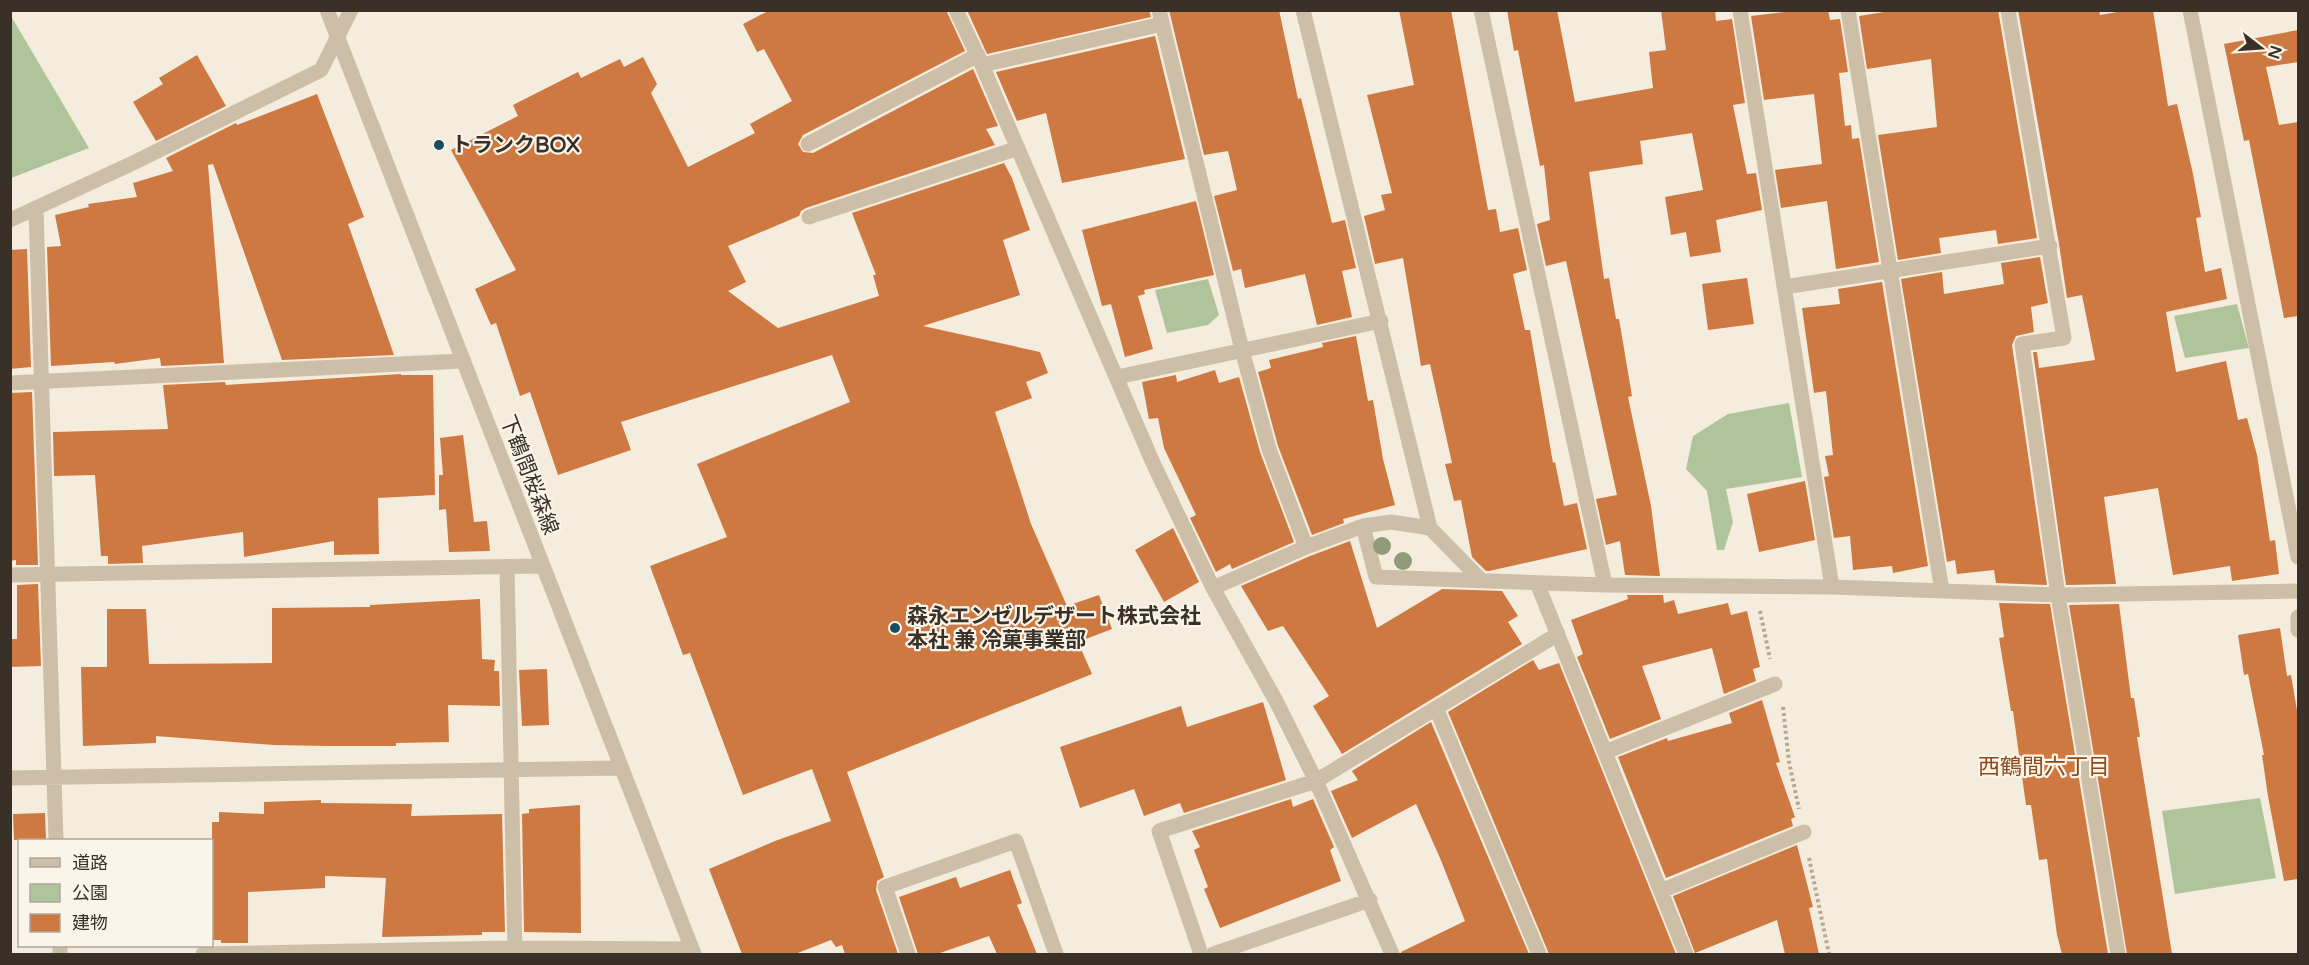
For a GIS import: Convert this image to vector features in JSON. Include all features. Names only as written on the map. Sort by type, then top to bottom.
[{"type":"street","name":"下鶴間桜森線","points":[[327,10],[693,952]]},
{"type":"street","points":[[10,220],[321,70],[351,10]]},
{"type":"street","points":[[956,10],[980,60],[1153,463],[1213,588],[1276,701],[1316,781],[1392,954]]},
{"type":"street","points":[[1303,10],[1430,528],[1480,579]]},
{"type":"street","points":[[1481,10],[1605,585]]},
{"type":"street","points":[[1740,10],[1832,587]]},
{"type":"street","points":[[1848,10],[1942,591]]},
{"type":"street","points":[[2008,10],[2064,338],[2022,344],[2058,595],[2118,954]]},
{"type":"street","points":[[2190,10],[2298,557]]},
{"type":"street","points":[[808,144],[980,60],[1161,17],[1242,350],[1269,449],[1306,547]]},
{"type":"street","points":[[809,217],[1018,148]]},
{"type":"street","points":[[36,209],[56,839]]},
{"type":"street","points":[[1784,288],[2050,246]]},
{"type":"street","points":[[1117,377],[1380,321]]},
{"type":"street","points":[[10,383],[462,361]]},
{"type":"street","points":[[1213,588],[1306,547],[1363,526],[1391,522],[1430,528]]},
{"type":"street","points":[[1363,526],[1376,577],[1605,585],[1832,587],[2058,595],[2298,591]]},
{"type":"street","points":[[10,574],[542,566]]},
{"type":"street","points":[[507,567],[515,951]]},
{"type":"street","points":[[1537,583],[1686,954]]},
{"type":"street","points":[[2298,617],[2298,630]]},
{"type":"street","points":[[1201,954],[1159,831],[1316,781],[1558,633]]},
{"type":"street","points":[[1605,752],[1775,684]]},
{"type":"street","points":[[1436,708],[1539,954]]},
{"type":"street","points":[[10,778],[621,768]]},
{"type":"street","points":[[1661,891],[1804,832]]},
{"type":"street","points":[[908,954],[885,887],[1016,841],[1056,954]]},
{"type":"street","points":[[1213,954],[1370,900]]},
{"type":"street","points":[[203,954],[693,952]]},
{"type":"path","points":[[1755,587],[1775,684],[1783,705],[1789,762],[1829,954]]},
{"type":"green space","points":[[11,16],[89,148],[10,178]]},
{"type":"green space","points":[[1208,279],[1219,315],[1208,325],[1167,333],[1155,290]]},
{"type":"green space","points":[[2237,304],[2249,348],[2185,358],[2174,316]]},
{"type":"green space","points":[[1789,403],[1802,477],[1726,489],[1733,522],[1724,550],[1717,550],[1707,491],[1686,469],[1693,436],[1728,414]]},
{"type":"green space","points":[[2260,798],[2276,878],[2175,894],[2162,811]]},
{"type":"building","points":[[770,10],[946,10],[965,51],[803,135],[798,144],[803,152],[813,153],[973,69],[998,126],[986,129],[995,145],[806,208],[799,216],[728,246],[746,282],[728,291],[778,328],[879,296],[873,275],[876,275],[852,213],[1004,163],[1012,178],[1030,230],[1003,240],[1020,295],[923,326],[1040,352],[1048,373],[1026,382],[1032,398],[995,412],[1031,524],[1067,606],[1099,595],[1112,629],[1078,642],[1092,674],[847,772],[884,877],[877,881],[876,890],[898,954],[845,954],[842,945],[836,947],[831,940],[795,954],[742,954],[709,869],[775,841],[831,821],[812,769],[743,795],[690,653],[683,655],[650,566],[727,537],[697,464],[850,402],[832,355],[621,422],[631,450],[558,475],[530,392],[520,396],[496,323],[491,325],[475,289],[516,270],[451,150],[518,116],[513,105],[578,72],[581,78],[620,59],[624,67],[643,57],[657,84],[651,93],[688,167],[755,133],[750,124],[792,101],[764,49],[757,52],[743,24]]},
{"type":"building","points":[[967,10],[1149,10],[1151,17],[987,54]]},
{"type":"building","points":[[1169,10],[1279,10],[1298,99],[1301,98],[1332,223],[1345,220],[1356,268],[1342,271],[1352,317],[1317,325],[1305,274],[1245,288],[1241,269],[1233,271],[1214,196],[1237,190],[1228,151],[1204,155]]},
{"type":"building","points":[[1399,10],[1451,10],[1488,210],[1496,209],[1500,232],[1518,228],[1527,270],[1513,274],[1525,330],[1530,330],[1553,463],[1555,462],[1564,506],[1577,503],[1587,549],[1489,571],[1486,571],[1472,557],[1461,500],[1454,501],[1445,464],[1452,463],[1430,364],[1421,366],[1403,258],[1375,264],[1364,216],[1385,210],[1381,195],[1392,193],[1367,95],[1414,85]]},
{"type":"building","points":[[1507,10],[1557,10],[1575,102],[1653,88],[1649,52],[1666,50],[1661,10],[1715,10],[1716,21],[1732,19],[1745,103],[1733,105],[1747,174],[1756,173],[1762,210],[1716,220],[1721,252],[1690,257],[1686,232],[1671,235],[1665,197],[1703,190],[1692,133],[1640,141],[1643,164],[1589,172],[1604,279],[1609,278],[1616,319],[1619,319],[1632,396],[1628,397],[1651,506],[1660,576],[1625,575],[1620,541],[1606,545],[1596,499],[1617,495],[1566,261],[1546,266],[1537,224],[1550,220],[1544,165],[1540,166],[1518,50],[1514,51]]},
{"type":"building","points":[[1801,10],[1828,10],[1830,20],[1840,19],[1848,72],[1839,73],[1845,126],[1851,125],[1852,139],[1859,138],[1879,262],[1836,269],[1827,201],[1781,208],[1775,170],[1822,164],[1814,94],[1764,100],[1751,16]]},
{"type":"building","points":[[1897,10],[1998,10],[2037,238],[1998,244],[1996,230],[1939,238],[1941,253],[1898,260],[1878,135],[1937,127],[1931,59],[1867,69],[1859,16]]},
{"type":"building","points":[[2018,10],[2099,10],[2100,15],[2129,10],[2153,10],[2168,106],[2177,104],[2193,174],[2201,217],[2196,218],[2205,272],[2221,268],[2227,299],[2166,312],[2176,372],[2226,361],[2238,420],[2247,418],[2257,455],[2270,541],[2275,540],[2279,574],[2232,581],[2230,566],[2173,575],[2158,488],[2104,497],[2116,584],[2066,585],[2033,352],[2037,352],[2039,368],[2095,360],[2082,295],[2067,298]]},
{"type":"building","points":[[2298,30],[2298,62],[2266,67],[2279,125],[2298,122],[2298,316],[2284,318],[2249,140],[2244,141],[2224,44]]},
{"type":"building","points":[[1155,36],[1185,159],[1062,183],[1046,113],[1017,121],[996,72]]},
{"type":"building","points":[[197,55],[226,106],[156,141],[133,102],[163,84],[159,78]]},
{"type":"building","points":[[317,94],[364,217],[348,224],[394,355],[282,360],[213,164],[208,165],[224,363],[161,366],[160,358],[115,364],[114,362],[51,366],[47,247],[61,246],[55,215],[89,207],[88,204],[137,197],[133,183],[173,171],[166,158],[236,123],[237,125]]},
{"type":"building","points":[[1196,201],[1214,275],[1144,290],[1145,294],[1138,296],[1153,349],[1125,357],[1111,304],[1102,306],[1082,230]]},
{"type":"building","points":[[27,249],[31,367],[10,369],[10,250]]},
{"type":"building","points":[[2040,257],[2048,303],[2031,307],[2034,332],[2016,336],[2012,345],[2047,585],[1996,583],[1994,570],[1957,574],[1955,560],[1947,562],[1901,279],[1942,272],[1944,294],[2004,284],[2001,263]]},
{"type":"building","points":[[1747,278],[1754,324],[1708,330],[1702,284]]},
{"type":"building","points":[[1882,282],[1928,566],[1893,573],[1892,566],[1853,570],[1850,536],[1834,538],[1824,477],[1829,476],[1825,456],[1833,455],[1826,391],[1814,393],[1802,308],[1840,304],[1838,289]]},
{"type":"building","points":[[1356,336],[1368,401],[1373,400],[1383,459],[1395,505],[1343,519],[1344,523],[1312,535],[1278,446],[1258,372],[1271,368],[1269,360],[1323,347],[1322,343]]},
{"type":"building","points":[[1215,370],[1219,383],[1239,377],[1260,452],[1294,542],[1232,569],[1230,564],[1216,572],[1190,518],[1196,515],[1164,448],[1158,418],[1149,419],[1142,382],[1176,375],[1177,382]]},
{"type":"building","points":[[401,374],[433,375],[435,495],[378,498],[379,554],[334,555],[334,541],[244,557],[243,532],[142,546],[143,563],[108,564],[108,556],[101,556],[95,475],[54,476],[53,432],[168,429],[163,385],[225,382],[226,385]]},
{"type":"building","points":[[32,392],[38,565],[16,565],[16,560],[10,561],[10,393]]},
{"type":"building","points":[[463,435],[474,522],[487,521],[490,551],[449,552],[446,509],[439,510],[439,475],[443,475],[440,438]]},
{"type":"building","points":[[1805,481],[1815,540],[1759,552],[1747,494]]},
{"type":"building","points":[[1173,528],[1199,582],[1164,602],[1135,550]]},
{"type":"building","points":[[1350,541],[1377,628],[1442,589],[1502,591],[1518,616],[1508,622],[1522,644],[1342,754],[1313,706],[1329,696],[1283,626],[1268,631],[1241,586]]},
{"type":"building","points":[[38,584],[41,666],[10,667],[10,639],[17,639],[17,585]]},
{"type":"building","points":[[1627,595],[1663,595],[1664,603],[1674,600],[1678,614],[1728,603],[1731,615],[1747,611],[1760,667],[1753,669],[1756,681],[1724,694],[1712,648],[1642,666],[1661,719],[1610,739],[1577,657],[1583,654],[1571,620],[1628,599]]},
{"type":"building","points":[[480,599],[482,659],[495,660],[494,671],[499,671],[500,706],[448,705],[449,742],[396,743],[396,746],[274,745],[156,736],[156,743],[83,746],[81,667],[107,667],[107,609],[146,609],[149,664],[272,663],[272,608],[370,607],[370,605]]},
{"type":"building","points":[[1999,603],[2050,604],[2108,954],[2062,954],[2057,935],[2047,859],[2039,860],[2031,805],[2026,805],[2013,711],[2011,711],[1999,638],[2004,637]]},
{"type":"building","points":[[2119,604],[2131,698],[2134,698],[2140,737],[2137,737],[2172,954],[2127,954],[2069,605]]},
{"type":"building","points":[[2280,628],[2287,676],[2291,675],[2298,716],[2298,879],[2284,881],[2268,796],[2262,755],[2264,755],[2248,674],[2244,675],[2238,635]]},
{"type":"building","points":[[1533,660],[1539,670],[1559,663],[1676,954],[1549,954],[1448,712]]},
{"type":"building","points":[[547,669],[549,725],[522,726],[519,670]]},
{"type":"building","points":[[1762,700],[1780,762],[1776,763],[1795,817],[1791,819],[1793,826],[1666,878],[1618,757],[1667,738],[1668,741],[1732,723],[1729,713]]},
{"type":"building","points":[[1263,702],[1286,780],[1184,813],[1180,803],[1144,816],[1134,789],[1080,808],[1060,747],[1181,706],[1187,727]]},
{"type":"building","points":[[1431,722],[1529,954],[1402,954],[1401,952],[1465,921],[1440,858],[1416,804],[1352,838],[1331,791],[1358,780],[1352,771]]},
{"type":"building","points":[[1291,799],[1293,807],[1313,799],[1334,847],[1330,850],[1341,881],[1220,928],[1204,889],[1208,887],[1194,850],[1200,847],[1192,831]]},
{"type":"building","points":[[321,800],[321,803],[412,804],[411,816],[502,814],[505,932],[482,932],[482,935],[382,937],[386,878],[325,876],[325,888],[248,892],[248,943],[221,943],[221,940],[213,940],[212,822],[219,822],[219,812],[264,814],[264,802]]},
{"type":"building","points":[[580,805],[581,933],[524,932],[522,814],[529,813],[529,809]]},
{"type":"building","points":[[45,813],[46,839],[14,840],[13,814]]},
{"type":"building","points":[[1797,845],[1813,907],[1809,908],[1819,954],[1785,954],[1777,920],[1695,953],[1673,896]]},
{"type":"building","points":[[1010,870],[1022,903],[1017,905],[1037,954],[997,954],[989,936],[937,954],[918,954],[899,897],[956,877],[960,888]]},
{"type":"place","name":"トランクBOX","points":[[439,145]]},
{"type":"place","name":"森永エンゼルデザート株式会社 本社 兼 冷菓事業部","points":[[895,628]]},
{"type":"district","name":"西鶴間六丁目","points":[[2044,767]]}]
